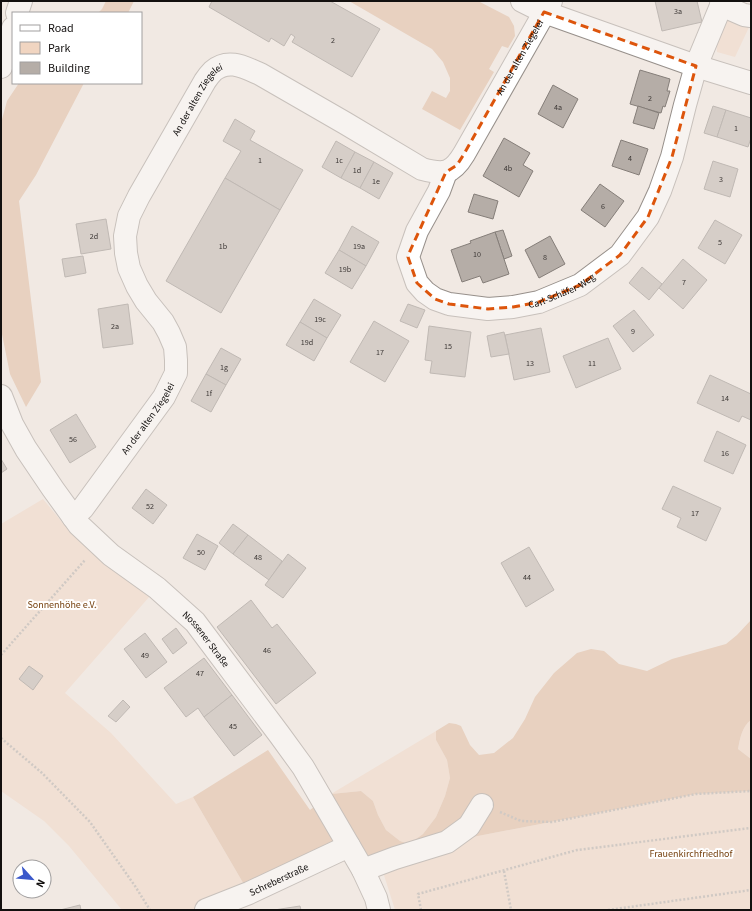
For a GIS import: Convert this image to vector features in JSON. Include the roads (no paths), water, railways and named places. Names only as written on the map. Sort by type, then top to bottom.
[{"type":"street","points":[[18,12],[21,1]]},
{"type":"street","name":"An der alten Ziegelei","points":[[522,1],[547,6],[696,66],[751,83]]},
{"type":"street","points":[[722,3],[744,15],[751,16]]},
{"type":"street","name":"Carl-Schäfer-Weg","points":[[446,172],[439,191],[417,231],[408,257],[417,283],[425,292],[435,299],[449,304],[488,309],[513,307],[539,302],[580,285],[620,255],[648,217],[660,191],[672,157],[696,66],[722,3]]},
{"type":"street","name":"An der alten Ziegelei","points":[[73,516],[83,508],[164,397],[176,373],[175,347],[163,322],[146,301],[137,286],[129,268],[125,236],[129,216],[139,196],[205,81],[212,72],[223,65],[234,64],[247,68],[260,74],[422,169],[434,172],[446,172],[457,165],[464,154],[547,6]]},
{"type":"street","points":[[1,67],[12,31]]},
{"type":"street","name":"Nossener Straße","points":[[1,397],[12,424],[26,449],[80,525],[111,555],[156,588],[195,622],[303,767],[363,870],[376,898],[378,910]]},
{"type":"street","points":[[363,870],[395,858],[447,842],[469,826],[482,805]]},
{"type":"street","name":"Schreberstraße","points":[[206,910],[252,902],[349,846]]},
{"type":"park label","name":"Sonnenhöhe e.V.","points":[[62,604]]},
{"type":"park label","name":"Frauenkirchfriedhof","points":[[691,853]]}]
